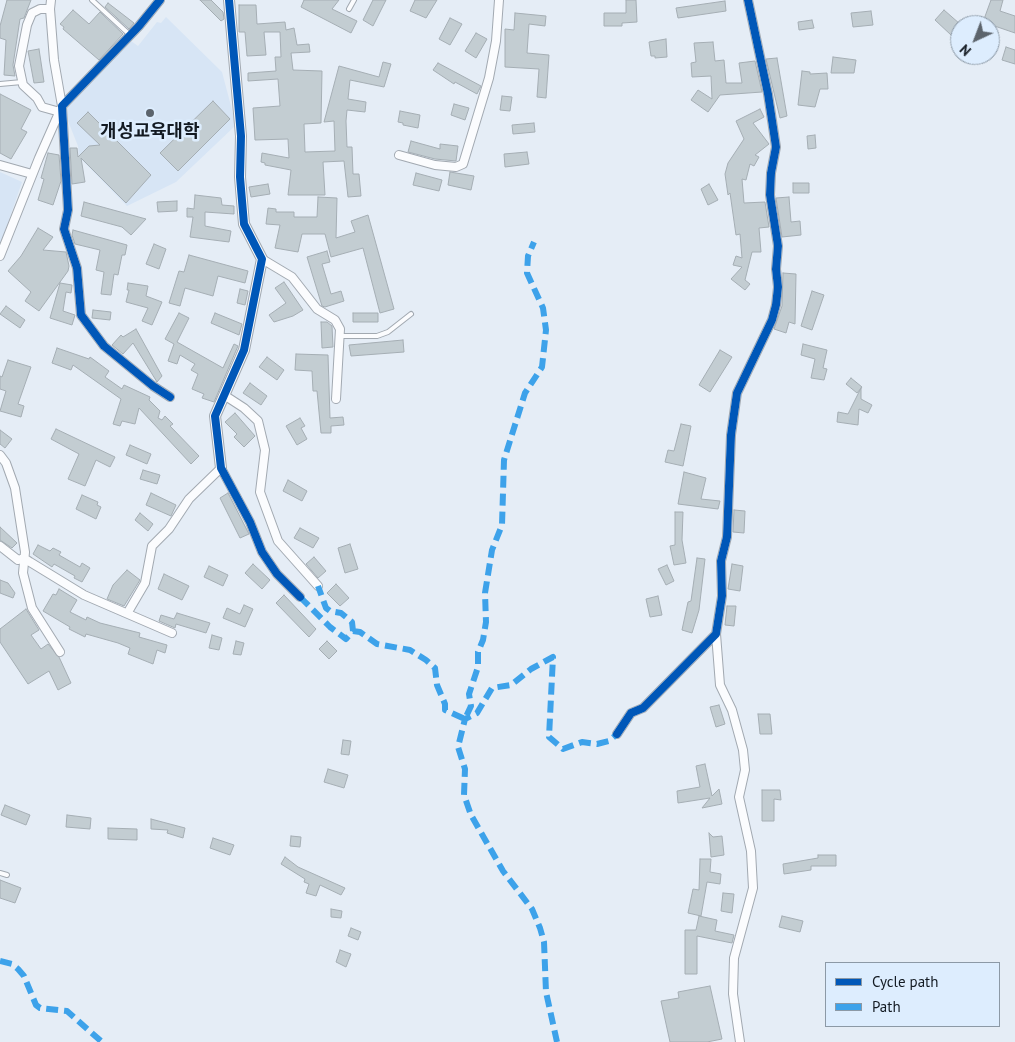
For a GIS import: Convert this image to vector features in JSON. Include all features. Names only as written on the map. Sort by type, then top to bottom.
[{"type":"street","points":[[51,0],[54,60],[61,109],[68,210],[64,229],[77,268],[81,315],[104,346],[170,398]]},
{"type":"street","points":[[0,256],[32,174],[61,109],[160,0]]},
{"type":"street","points":[[230,0],[241,136],[240,177],[244,224],[262,259],[292,277],[317,309],[335,320],[340,329],[336,399]]},
{"type":"street","points":[[399,155],[435,165],[456,167],[463,164],[467,156],[470,134],[476,124],[489,78],[496,41],[498,0]]},
{"type":"street","points":[[740,1042],[733,994],[734,958],[753,888],[751,851],[739,797],[745,770],[743,750],[732,710],[720,686],[716,634],[722,596],[722,561],[726,537],[731,435],[737,393],[772,320],[778,287],[776,269],[777,229],[770,195],[776,147],[768,94],[748,0]]},
{"type":"street","points":[[50,10],[34,11],[27,25],[19,66],[23,85],[37,98],[42,107],[61,109]]},
{"type":"street","points":[[0,165],[32,174]]},
{"type":"street","points":[[262,259],[244,350],[215,416],[221,468],[250,522],[262,552],[277,574],[300,597]]},
{"type":"street","points":[[224,395],[244,408],[258,421],[265,450],[260,492],[278,541],[318,586]]},
{"type":"street","points":[[0,455],[6,463],[15,488],[25,552],[23,573],[32,608],[60,652]]},
{"type":"street","points":[[128,612],[145,583],[152,546],[169,529],[189,499],[221,468]]},
{"type":"street","points":[[0,546],[18,560],[24,558]]},
{"type":"street","points":[[24,558],[84,595],[172,632]]},
{"type":"street","points":[[617,734],[631,713],[643,708],[716,634]]},
{"type":"lane","points":[[92,0],[130,35]]},
{"type":"lane","points":[[349,9],[354,0]]},
{"type":"lane","points":[[0,84],[22,82]]},
{"type":"lane","points":[[339,336],[377,336],[388,332],[411,314]]},
{"type":"lane","points":[[0,873],[7,875]]},
{"type":"shaded area","name":"개성교육대학","points":[[166,17],[222,72],[236,125],[176,182],[127,206],[79,157],[78,146],[68,121],[67,104],[131,41],[138,46],[157,22],[161,23]]},
{"type":"shaded area","points":[[0,172],[22,182],[0,246]]},
{"type":"building","points":[[7,0],[31,0],[24,18],[20,19],[13,65],[15,76],[4,75],[6,40],[0,38],[0,26]]},
{"type":"building","points":[[200,0],[211,0],[223,12],[224,19],[221,21]]},
{"type":"building","points":[[304,0],[339,0],[332,9],[357,21],[351,33],[301,7]]},
{"type":"building","points":[[373,0],[386,0],[373,26],[363,20]]},
{"type":"building","points":[[415,0],[437,0],[426,18],[410,11]]},
{"type":"building","points":[[626,0],[636,0],[637,22],[622,23],[622,26],[604,26],[604,13],[626,13]]},
{"type":"building","points":[[991,0],[1003,0],[1000,11],[1015,16],[1015,33],[1000,28],[1000,15],[986,15]]},
{"type":"building","points":[[725,1],[726,11],[678,18],[676,8]]},
{"type":"building","points":[[108,3],[134,23],[129,29],[105,7]]},
{"type":"building","points":[[239,5],[256,5],[257,24],[285,22],[286,30],[294,28],[297,45],[309,44],[310,52],[291,53],[293,70],[322,71],[321,123],[304,124],[305,152],[335,151],[334,121],[324,122],[339,66],[379,77],[383,62],[391,64],[384,87],[350,80],[348,99],[366,102],[365,112],[347,110],[346,121],[347,147],[352,147],[353,174],[359,174],[361,196],[348,197],[344,161],[323,162],[325,195],[288,195],[291,170],[265,165],[265,163],[261,162],[262,153],[289,158],[288,139],[255,140],[253,108],[280,106],[278,79],[248,81],[248,73],[276,71],[275,57],[281,57],[280,32],[264,32],[266,55],[247,56],[245,32],[239,32]]},
{"type":"building","points":[[73,10],[89,24],[100,12],[123,34],[99,60],[63,29],[64,27],[60,24]]},
{"type":"building","points":[[944,10],[950,15],[950,34],[935,20]]},
{"type":"building","points":[[871,11],[873,25],[853,27],[851,13]]},
{"type":"building","points":[[515,13],[546,16],[545,26],[529,24],[527,53],[549,55],[546,98],[537,97],[539,69],[505,67],[505,29],[514,30]]},
{"type":"building","points":[[450,18],[462,24],[450,45],[439,39]]},
{"type":"building","points":[[812,20],[814,28],[799,30],[798,22]]},
{"type":"building","points":[[476,33],[487,39],[476,58],[465,51]]},
{"type":"building","points":[[666,39],[667,57],[655,58],[655,56],[651,56],[649,42]]},
{"type":"building","points":[[713,42],[715,61],[724,60],[726,83],[742,83],[739,63],[755,61],[762,92],[720,95],[708,112],[691,100],[698,90],[712,99],[711,76],[692,77],[691,63],[696,62],[694,43]]},
{"type":"building","points":[[1006,47],[1015,50],[1015,64],[1002,60]]},
{"type":"building","points":[[39,49],[44,82],[34,83],[28,51]]},
{"type":"building","points":[[833,57],[856,60],[854,73],[831,73]]},
{"type":"building","points":[[777,58],[787,116],[780,118],[766,59]]},
{"type":"building","points":[[438,63],[481,86],[477,94],[455,82],[454,84],[433,70]]},
{"type":"building","points":[[802,71],[810,72],[810,74],[827,73],[828,89],[820,89],[815,107],[798,105]]},
{"type":"building","points":[[0,94],[31,110],[21,129],[27,132],[11,159],[0,153]]},
{"type":"building","points":[[502,96],[512,97],[510,111],[500,110]]},
{"type":"building","points":[[213,101],[230,119],[178,171],[160,153]]},
{"type":"building","points":[[454,104],[469,108],[465,120],[451,115]]},
{"type":"building","points":[[760,109],[764,117],[753,123],[769,144],[755,155],[759,157],[754,166],[750,164],[746,180],[742,179],[744,203],[765,202],[769,227],[759,228],[761,252],[752,252],[745,280],[750,284],[745,290],[731,279],[742,267],[733,265],[736,256],[742,258],[740,234],[736,235],[730,193],[728,195],[725,174],[728,163],[744,139],[736,121]]},
{"type":"building","points":[[400,111],[420,115],[418,128],[398,122]]},
{"type":"building","points":[[88,112],[151,175],[126,203],[81,158],[85,182],[72,184],[70,148],[77,148],[78,157],[89,146],[100,145],[77,123]]},
{"type":"building","points":[[534,123],[535,132],[513,134],[512,125]]},
{"type":"building","points":[[815,135],[816,148],[808,149],[807,136]]},
{"type":"building","points":[[411,141],[440,149],[440,144],[458,146],[456,161],[435,159],[408,152]]},
{"type":"building","points":[[527,152],[529,164],[505,167],[504,154]]},
{"type":"building","points":[[48,153],[59,155],[61,181],[53,205],[38,200],[44,179],[41,178]]},
{"type":"building","points":[[450,172],[474,176],[471,190],[448,185]]},
{"type":"building","points":[[416,173],[442,180],[439,191],[413,185]]},
{"type":"building","points":[[793,183],[809,183],[809,193],[793,193]]},
{"type":"building","points":[[268,184],[270,194],[251,197],[249,187]]},
{"type":"building","points":[[709,184],[718,200],[708,205],[701,189]]},
{"type":"building","points":[[195,195],[221,198],[222,205],[234,206],[234,214],[205,212],[205,226],[231,231],[229,242],[190,237],[193,217],[187,217],[187,208],[194,209]]},
{"type":"building","points":[[318,197],[337,198],[336,238],[355,232],[351,221],[368,215],[394,309],[380,313],[363,248],[331,257],[325,234],[302,234],[298,252],[275,248],[280,225],[266,224],[268,208],[276,209],[276,212],[294,212],[294,217],[317,217]]},
{"type":"building","points":[[789,197],[791,222],[800,221],[801,235],[782,237],[776,198]]},
{"type":"building","points":[[177,201],[177,211],[158,212],[157,202]]},
{"type":"building","points":[[84,202],[146,219],[131,235],[122,227],[81,216]]},
{"type":"building","points":[[38,228],[53,237],[43,250],[66,252],[69,266],[68,271],[39,311],[25,301],[31,292],[8,271],[21,256]]},
{"type":"building","points":[[73,230],[127,245],[125,255],[122,255],[118,275],[114,274],[111,295],[101,294],[104,272],[96,270],[100,250],[75,244],[72,235]]},
{"type":"building","points":[[154,244],[166,249],[159,269],[146,264]]},
{"type":"building","points":[[327,251],[330,262],[322,264],[331,294],[341,291],[344,301],[325,307],[322,306],[307,257]]},
{"type":"building","points":[[189,255],[248,271],[245,283],[218,276],[213,296],[185,288],[180,306],[169,303],[179,271],[184,272]]},
{"type":"building","points":[[783,273],[796,274],[795,324],[789,322],[786,333],[774,329],[782,306]]},
{"type":"building","points":[[284,282],[303,310],[293,316],[274,322],[269,315],[286,303],[275,288]]},
{"type":"building","points":[[60,283],[72,285],[71,293],[66,292],[63,311],[75,315],[72,325],[50,318]]},
{"type":"building","points":[[128,283],[148,286],[146,296],[162,302],[152,325],[142,321],[148,308],[126,302],[129,290],[127,290]]},
{"type":"building","points":[[240,289],[248,291],[245,305],[237,303]]},
{"type":"building","points":[[812,291],[824,295],[812,330],[801,326]]},
{"type":"building","points":[[6,306],[25,320],[20,328],[0,314]]},
{"type":"building","points":[[93,310],[111,312],[110,320],[92,318]]},
{"type":"building","points":[[179,313],[189,318],[177,342],[223,368],[234,344],[238,346],[214,402],[202,398],[204,394],[192,389],[198,374],[191,370],[195,364],[180,355],[177,364],[168,361],[174,344],[165,339]]},
{"type":"building","points":[[215,313],[242,324],[239,335],[211,323]]},
{"type":"building","points":[[353,313],[378,313],[378,322],[353,322]]},
{"type":"building","points":[[321,322],[327,322],[332,326],[333,347],[322,348]]},
{"type":"building","points":[[136,329],[162,376],[157,382],[133,343],[123,354],[112,345],[121,335],[123,337]]},
{"type":"building","points":[[403,340],[404,352],[351,356],[349,345]]},
{"type":"building","points":[[803,344],[827,350],[823,368],[827,369],[824,380],[811,378],[815,359],[801,355]]},
{"type":"building","points":[[57,348],[89,359],[90,357],[109,371],[105,377],[122,389],[124,385],[150,397],[149,400],[160,411],[158,418],[162,420],[165,416],[173,424],[170,426],[199,456],[191,464],[139,408],[135,424],[122,421],[120,426],[113,424],[121,399],[73,365],[71,370],[52,363]]},
{"type":"building","points":[[720,350],[732,357],[710,392],[699,385]]},
{"type":"building","points":[[296,354],[328,355],[330,418],[343,417],[344,425],[331,426],[331,433],[321,433],[317,391],[313,391],[312,371],[295,370]]},
{"type":"building","points":[[267,357],[284,370],[277,380],[259,367]]},
{"type":"building","points":[[8,360],[31,367],[18,404],[24,406],[21,417],[0,411],[6,391],[0,389],[0,376],[2,377]]},
{"type":"building","points":[[851,378],[862,387],[857,393],[846,384]]},
{"type":"building","points":[[250,383],[267,396],[261,405],[243,393]]},
{"type":"building","points":[[861,388],[861,399],[872,405],[868,413],[859,409],[858,425],[837,422],[838,412],[848,414]]},
{"type":"building","points":[[235,413],[255,436],[244,447],[234,437],[237,434],[225,422]]},
{"type":"building","points":[[300,418],[305,426],[301,428],[307,439],[297,445],[286,426]]},
{"type":"building","points":[[681,424],[691,426],[683,466],[665,462],[668,450],[674,451]]},
{"type":"building","points":[[56,429],[115,457],[110,467],[96,460],[85,486],[68,479],[79,454],[51,439]]},
{"type":"building","points":[[0,430],[12,439],[5,448],[0,444]]},
{"type":"building","points":[[130,445],[151,454],[147,464],[126,455]]},
{"type":"building","points":[[143,470],[160,475],[157,484],[140,479]]},
{"type":"building","points":[[684,472],[706,478],[701,499],[720,501],[718,509],[678,504]]},
{"type":"building","points":[[288,480],[307,491],[302,501],[283,491]]},
{"type":"building","points":[[151,493],[176,505],[171,516],[146,505]]},
{"type":"building","points":[[228,493],[249,534],[240,538],[220,498]]},
{"type":"building","points":[[82,495],[98,502],[97,505],[101,507],[96,519],[76,509]]},
{"type":"building","points":[[734,510],[745,511],[744,533],[733,532]]},
{"type":"building","points":[[675,512],[683,512],[682,540],[686,563],[674,565],[670,546],[675,545]]},
{"type":"building","points":[[140,513],[153,524],[148,531],[135,520]]},
{"type":"building","points":[[0,527],[17,543],[12,548],[0,540]]},
{"type":"building","points":[[300,528],[319,538],[313,548],[294,538]]},
{"type":"building","points":[[350,544],[358,569],[345,573],[338,548]]},
{"type":"building","points":[[38,545],[50,551],[53,548],[61,552],[59,555],[80,567],[82,563],[90,568],[82,582],[54,564],[52,567],[33,554]]},
{"type":"building","points":[[314,557],[326,571],[318,578],[306,564]]},
{"type":"building","points":[[697,558],[705,559],[699,610],[692,633],[682,630],[688,602],[691,601]]},
{"type":"building","points":[[253,564],[270,580],[262,589],[245,573]]},
{"type":"building","points":[[732,564],[743,566],[740,591],[728,589]]},
{"type":"building","points":[[667,565],[674,581],[666,585],[658,569]]},
{"type":"building","points":[[209,566],[228,575],[223,586],[204,577]]},
{"type":"building","points":[[127,570],[140,580],[124,606],[107,599],[113,585]]},
{"type":"building","points":[[164,574],[189,586],[182,600],[158,589]]},
{"type":"building","points":[[0,580],[8,583],[15,593],[13,598],[0,593]]},
{"type":"building","points":[[336,584],[349,598],[340,606],[327,593]]},
{"type":"building","points":[[59,589],[77,600],[70,612],[86,620],[87,617],[100,623],[140,633],[139,637],[167,645],[165,653],[157,650],[153,664],[128,654],[130,648],[118,643],[86,634],[85,637],[69,629],[70,627],[43,611],[53,594],[56,595]]},
{"type":"building","points":[[284,595],[316,629],[309,637],[276,603]]},
{"type":"building","points":[[658,596],[662,615],[650,617],[646,599]]},
{"type":"building","points":[[244,605],[253,609],[245,627],[223,618],[227,608],[240,614]]},
{"type":"building","points":[[727,606],[736,606],[734,626],[725,625]]},
{"type":"building","points":[[26,609],[39,630],[31,635],[41,649],[48,644],[59,657],[71,683],[58,690],[49,671],[28,684],[0,642],[0,629]]},
{"type":"building","points":[[177,613],[210,623],[206,633],[176,624],[175,628],[159,621],[161,615],[174,619]]},
{"type":"building","points":[[212,635],[222,638],[219,650],[209,648]]},
{"type":"building","points":[[236,641],[244,643],[241,655],[233,654]]},
{"type":"building","points":[[327,641],[337,651],[329,659],[319,649]]},
{"type":"building","points":[[719,705],[725,724],[716,727],[710,707]]},
{"type":"building","points":[[758,714],[770,714],[772,734],[760,734]]},
{"type":"building","points":[[343,740],[351,741],[349,755],[341,754]]},
{"type":"building","points":[[705,764],[712,796],[719,789],[722,804],[702,808],[710,798],[678,803],[677,791],[700,787],[696,766]]},
{"type":"building","points":[[328,769],[348,775],[344,788],[324,782]]},
{"type":"building","points":[[762,790],[780,790],[781,800],[774,799],[774,821],[762,821]]},
{"type":"building","points":[[5,805],[30,815],[26,825],[1,815]]},
{"type":"building","points":[[67,815],[91,818],[90,829],[66,827]]},
{"type":"building","points":[[151,819],[185,828],[183,838],[167,833],[168,830],[151,829]]},
{"type":"building","points":[[108,828],[137,829],[137,840],[108,839]]},
{"type":"building","points":[[709,833],[713,837],[722,836],[724,855],[711,857]]},
{"type":"building","points":[[291,836],[301,837],[300,847],[290,846]]},
{"type":"building","points":[[213,838],[234,845],[230,855],[210,848]]},
{"type":"building","points":[[818,855],[836,855],[836,866],[811,866],[811,870],[784,874],[783,864],[818,858]]},
{"type":"building","points":[[285,857],[298,867],[345,888],[341,895],[320,885],[316,896],[306,893],[309,884],[304,882],[305,879],[281,864]]},
{"type":"building","points":[[700,859],[711,859],[710,872],[721,874],[720,884],[707,882],[701,916],[688,913],[693,889],[699,890]]},
{"type":"building","points":[[0,880],[21,888],[15,903],[0,898]]},
{"type":"building","points":[[723,893],[734,894],[732,913],[721,911]]},
{"type":"building","points":[[331,909],[342,911],[341,918],[331,917]]},
{"type":"building","points":[[699,916],[717,920],[715,931],[734,935],[732,943],[697,936],[697,974],[685,974],[685,930],[696,930]]},
{"type":"building","points":[[782,916],[803,921],[800,932],[779,927]]},
{"type":"building","points":[[351,928],[361,932],[358,940],[348,936]]},
{"type":"building","points":[[340,950],[351,954],[346,967],[336,962]]},
{"type":"building","points":[[710,986],[722,1039],[707,1042],[670,1042],[661,1001],[679,998],[678,992]]},
{"type":"marked path","points":[[353,631],[360,632],[377,644],[410,650],[426,660],[435,668],[437,685],[445,704],[445,710],[465,719],[471,706],[469,694],[478,667],[478,652],[483,640],[486,622],[485,593],[492,550],[502,525],[504,460],[525,393],[542,367],[546,330],[543,308],[527,273],[528,256],[534,242]]},
{"type":"marked path","points":[[300,597],[330,627],[346,639],[353,631],[352,622],[341,613],[330,611],[326,608],[318,586]]},
{"type":"marked path","points":[[557,1042],[546,992],[544,942],[540,928],[532,909],[503,871],[471,815],[464,795],[465,769],[458,747],[465,719],[477,713],[492,688],[511,685],[531,669],[553,657],[549,737],[563,749],[582,742],[597,744],[609,741],[617,734]]},
{"type":"marked path","points":[[0,961],[12,964],[24,976],[36,1005],[40,1008],[67,1011],[102,1042]]},
{"type":"cycle path","points":[[160,0],[139,26],[62,106],[68,210],[64,229],[77,268],[81,315],[104,346],[153,386],[170,397]]},
{"type":"cycle path","points":[[229,0],[241,136],[240,177],[244,224],[262,259],[244,350],[215,416],[221,468],[250,522],[262,552],[277,574],[300,597]]},
{"type":"cycle path","points":[[617,734],[631,713],[643,708],[716,634],[722,596],[721,561],[727,537],[731,435],[737,393],[772,320],[776,305],[778,246],[770,195],[771,173],[776,147],[768,94],[748,0]]},
{"type":"place","name":"개성교육대학","points":[[150,113]]}]
